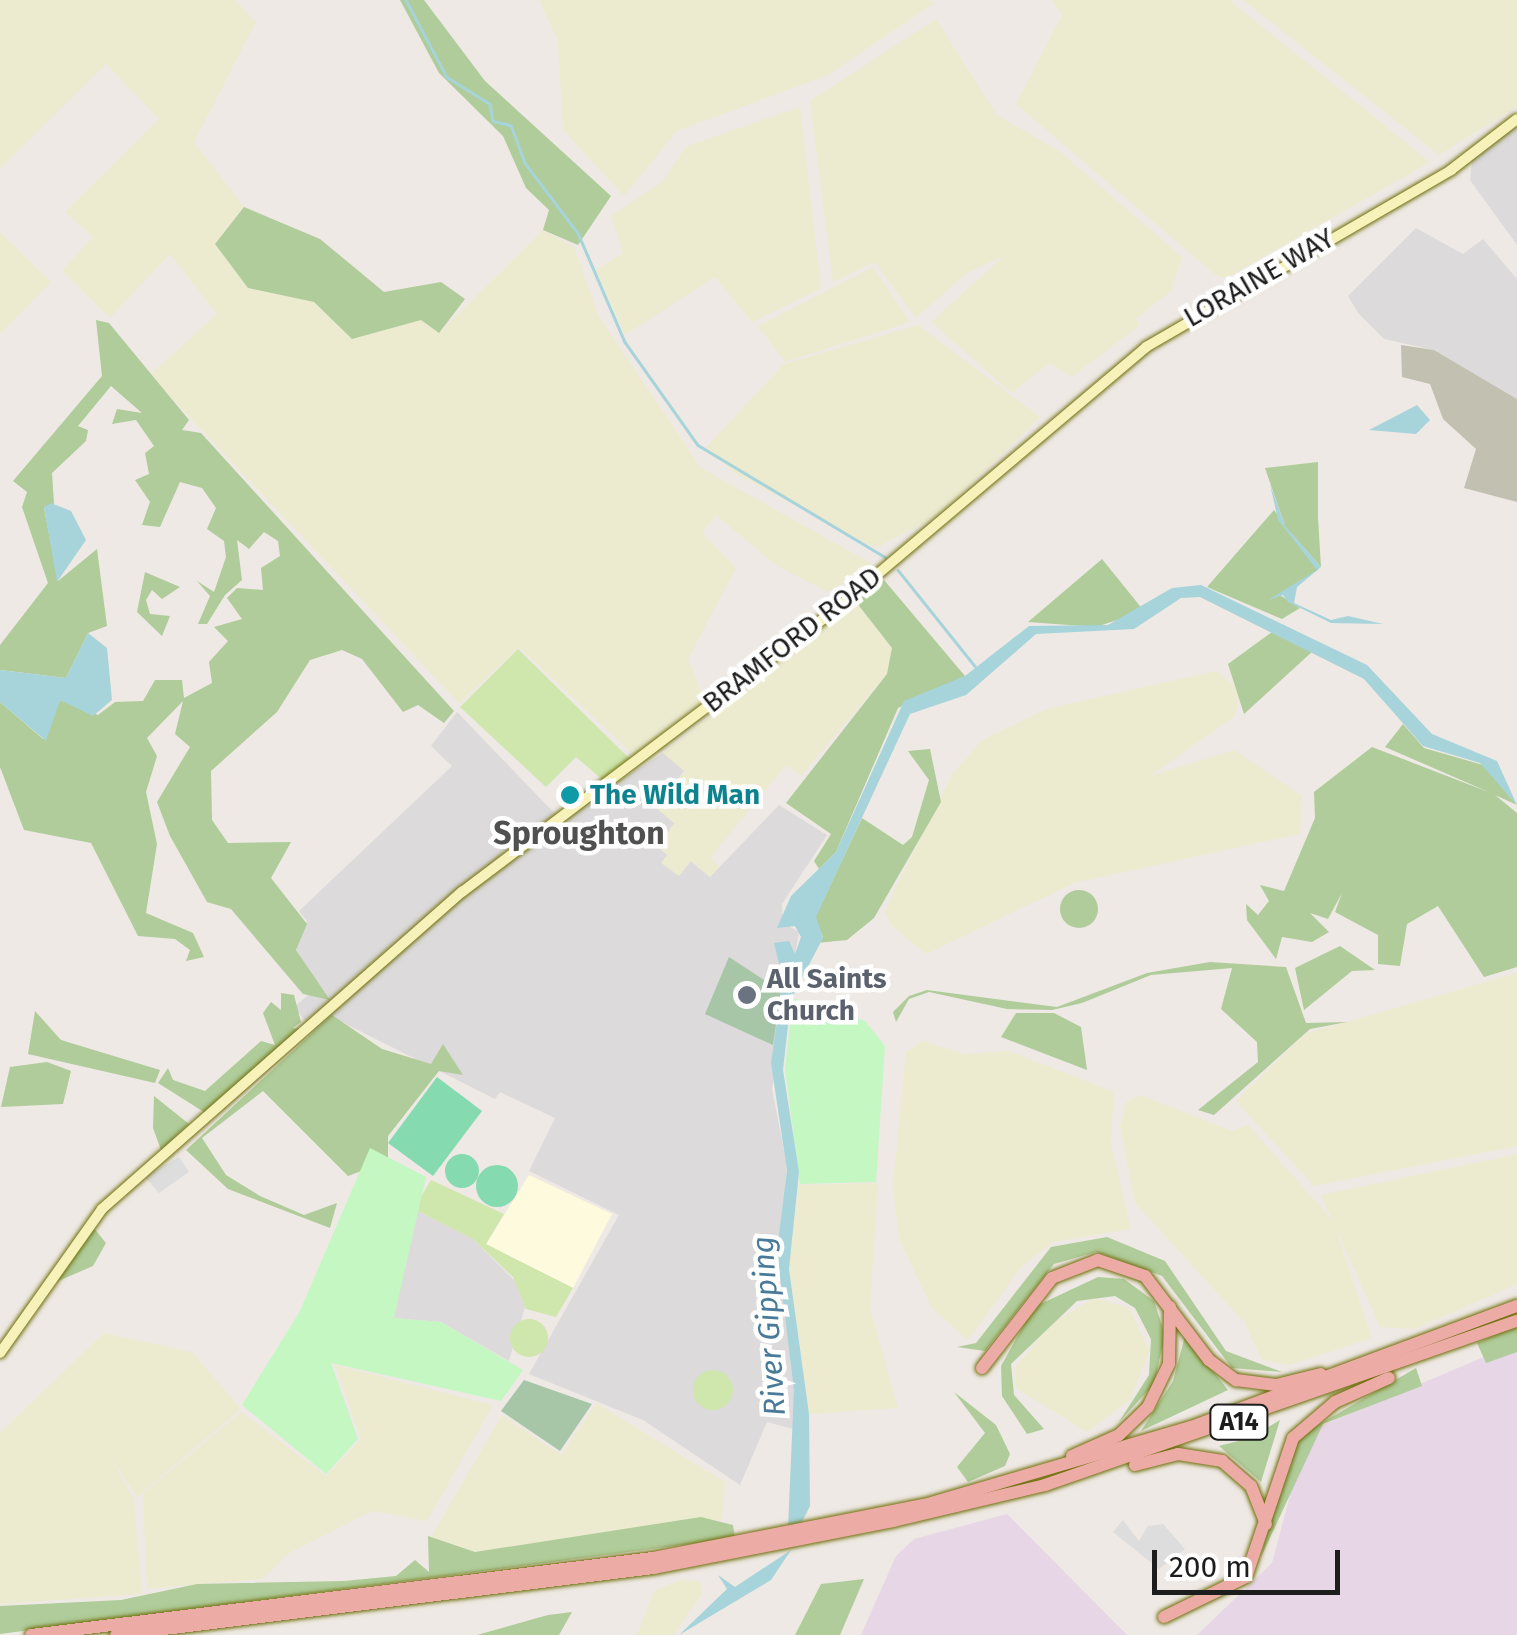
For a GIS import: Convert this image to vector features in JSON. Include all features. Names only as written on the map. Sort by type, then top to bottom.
[{"type":"highway","points":[[982,1368],[1028,1303],[1074,1265],[1134,1269],[1209,1360],[1248,1384],[1287,1384],[1427,1350]]},
{"type":"highway","name":"A14","points":[[1427,1350],[1517,1306]]},
{"type":"highway","points":[[1042,1475],[1119,1434],[1148,1406],[1169,1364],[1170,1308]]},
{"type":"highway","name":"A14","points":[[116,1635],[431,1594],[816,1532],[1017,1483],[1517,1321]]},
{"type":"highway","points":[[1164,1617],[1236,1586],[1256,1563],[1280,1462],[1305,1424],[1427,1350]]},
{"type":"highway","points":[[1042,1475],[1198,1455],[1243,1476],[1266,1524]]},
{"type":"highway","name":"A14","points":[[816,1532],[1017,1483]]},
{"type":"highway","name":"A14","points":[[32,1635],[431,1594]]},
{"type":"main road","name":"LORAINE WAY","points":[[1014,457],[1189,316],[1451,170],[1517,118]]},
{"type":"main road","name":"BRAMFORD ROAD","points":[[0,1352],[30,1321],[88,1224],[340,999],[565,817],[834,611],[1014,457]]},
{"type":"shaded area","points":[[1517,119],[1517,245],[1470,180],[1473,154]]},
{"type":"shaded area","points":[[1416,228],[1463,254],[1483,239],[1517,279],[1517,399],[1434,350],[1384,339],[1358,313],[1348,296]]},
{"type":"shaded area","points":[[1401,345],[1434,350],[1517,399],[1517,502],[1464,488],[1476,449],[1443,419],[1430,384],[1402,377]]},
{"type":"shaded area","points":[[457,712],[560,819],[663,753],[685,771],[674,823],[691,861],[710,877],[779,805],[827,835],[782,904],[783,923],[799,932],[772,1089],[787,1166],[779,1256],[797,1403],[793,1429],[767,1422],[740,1485],[643,1420],[529,1374],[619,1215],[529,1171],[555,1118],[500,1092],[495,1099],[332,1017],[314,1032],[294,1007],[318,987],[293,944],[307,921],[299,911],[452,766],[431,746]]},
{"type":"shaded area","points":[[179,1157],[189,1172],[159,1193],[145,1177]]},
{"type":"shaded area","points":[[529,1175],[612,1214],[573,1288],[486,1244]]},
{"type":"shaded area","points":[[414,1209],[473,1239],[515,1281],[525,1307],[509,1361],[441,1322],[394,1318]]},
{"type":"shaded area","points":[[1517,1343],[1517,1635],[1197,1635],[1272,1563],[1295,1477],[1321,1426]]},
{"type":"shaded area","points":[[1007,1514],[1127,1635],[861,1635],[896,1556],[914,1539]]},
{"type":"shaded area","points":[[1123,1520],[1139,1541],[1148,1526],[1163,1524],[1185,1549],[1159,1569],[1113,1532]]},
{"type":"green space","points":[[0,0],[235,0],[256,22],[194,142],[244,207],[215,244],[248,288],[314,302],[352,339],[421,320],[439,333],[543,230],[574,247],[598,315],[701,468],[872,564],[828,592],[777,566],[716,515],[702,533],[736,568],[688,659],[704,699],[634,755],[519,647],[459,703],[150,375],[217,314],[170,254],[110,318],[62,271],[93,237],[65,212],[159,119],[106,64],[0,169]]},
{"type":"green space","points":[[400,0],[424,0],[485,81],[611,196],[578,245],[543,230],[549,210],[526,188],[503,136],[439,73]]},
{"type":"green space","points":[[539,0],[930,0],[933,4],[828,75],[677,131],[624,196],[563,130],[558,41]]},
{"type":"green space","points":[[1052,0],[1229,0],[1430,162],[1226,278],[1216,275],[1016,104],[1062,15]]},
{"type":"green space","points":[[1243,0],[1517,0],[1517,106],[1439,155]]},
{"type":"green space","points":[[936,19],[997,115],[1059,151],[1182,257],[1171,291],[1135,319],[1140,325],[1072,377],[1049,363],[1012,393],[931,322],[1004,256],[967,273],[916,318],[875,262],[833,282],[810,101]]},
{"type":"green space","points":[[800,107],[821,288],[752,322],[715,277],[625,335],[596,270],[623,253],[611,216],[662,182],[687,146]]},
{"type":"green space","points":[[244,207],[320,239],[384,292],[441,282],[465,299],[439,333],[421,320],[352,339],[314,302],[248,288],[215,244]]},
{"type":"green space","points":[[0,232],[51,282],[0,334]]},
{"type":"green space","points":[[873,267],[910,322],[785,362],[758,326]]},
{"type":"green space","points":[[96,320],[109,323],[189,420],[182,430],[201,433],[454,711],[444,723],[418,705],[403,712],[362,659],[342,650],[310,660],[277,712],[211,771],[212,820],[228,843],[291,842],[271,878],[307,924],[296,950],[330,1000],[303,994],[231,909],[207,902],[170,836],[157,802],[190,747],[175,734],[183,701],[147,738],[157,756],[146,792],[157,844],[146,913],[193,933],[204,957],[186,961],[190,950],[175,939],[138,936],[91,843],[24,830],[0,767],[0,702],[43,739],[60,700],[98,715],[115,702],[143,701],[155,680],[182,680],[184,698],[212,683],[209,662],[228,641],[214,627],[242,619],[227,598],[237,588],[263,590],[261,568],[280,556],[278,541],[264,532],[249,549],[237,540],[242,580],[225,595],[207,624],[198,624],[210,596],[197,581],[214,592],[226,557],[224,541],[207,529],[216,508],[202,488],[180,482],[160,527],[142,525],[150,502],[135,480],[149,474],[145,453],[154,446],[136,420],[112,424],[117,409],[142,413],[111,386],[78,426],[88,430],[86,441],[52,473],[54,504],[44,508],[58,581],[97,549],[107,626],[88,633],[66,678],[0,670],[0,645],[48,583],[22,507],[27,492],[13,481],[102,376]]},
{"type":"green space","points":[[918,325],[1040,417],[937,516],[875,548],[733,472],[706,447],[784,364]]},
{"type":"green space","points":[[1318,462],[1321,567],[1285,526],[1265,468]]},
{"type":"green space","points":[[1274,510],[1318,570],[1269,600],[1280,595],[1300,608],[1282,619],[1207,587]]},
{"type":"green space","points":[[1102,559],[1144,611],[1096,627],[1028,622]]},
{"type":"green space","points":[[145,572],[180,587],[162,599],[152,590],[146,600],[150,614],[170,616],[162,636],[137,612]]},
{"type":"green space","points":[[884,580],[965,676],[898,708],[836,852],[819,869],[814,861],[831,834],[786,803],[887,674],[892,648],[856,602]]},
{"type":"green space","points":[[856,602],[892,648],[887,674],[801,776],[786,765],[710,858],[719,867],[710,877],[691,861],[679,876],[661,863],[667,855],[658,847],[674,823],[656,808],[684,771],[663,753]]},
{"type":"green space","points":[[1276,629],[1313,651],[1244,714],[1228,664]]},
{"type":"green space","points":[[518,649],[631,760],[604,781],[576,757],[546,787],[460,707]]},
{"type":"green space","points":[[1216,671],[1240,691],[1235,716],[1150,776],[1234,750],[1302,796],[1300,834],[1074,883],[926,954],[891,925],[885,912],[896,887],[952,775],[982,740],[1046,709]]},
{"type":"green space","points":[[1403,724],[1424,748],[1483,765],[1517,805],[1495,795],[1517,813],[1517,967],[1484,977],[1438,906],[1407,924],[1400,966],[1378,964],[1378,935],[1335,912],[1342,893],[1328,919],[1310,913],[1329,932],[1312,942],[1282,937],[1276,959],[1247,920],[1246,904],[1258,915],[1269,901],[1260,885],[1284,891],[1315,818],[1314,792],[1372,747],[1491,793],[1385,747]]},
{"type":"green space","points":[[930,749],[941,802],[874,918],[847,940],[816,943],[823,937],[815,918],[862,818],[903,845],[912,837],[929,780],[908,751]]},
{"type":"green space","points":[[1079,890],[1092,896],[1098,909],[1092,922],[1079,928],[1066,922],[1060,909],[1066,896]]},
{"type":"green space","points":[[1340,946],[1375,970],[1352,971],[1304,1010],[1295,968]]},
{"type":"green space","points":[[729,957],[781,991],[773,1045],[705,1014]]},
{"type":"green space","points":[[1210,962],[1286,967],[1306,1023],[1347,1022],[1310,1029],[1214,1115],[1198,1110],[1258,1062],[1257,1042],[1221,1009],[1232,968],[1151,975],[1082,1003],[1052,1010],[1007,1009],[929,992],[909,999],[896,1022],[893,1012],[909,996],[927,990],[1057,1007],[1147,973]]},
{"type":"green space","points":[[1517,973],[1517,1146],[1314,1186],[1236,1101],[1305,1034]]},
{"type":"green space","points":[[281,993],[294,995],[301,1022],[293,1028],[301,1029],[207,1114],[158,1083],[168,1068],[173,1080],[205,1091],[261,1041],[275,1045],[263,1013],[271,1002],[281,1010]]},
{"type":"green space","points":[[793,998],[865,1021],[885,1046],[876,1182],[800,1184],[785,1069]]},
{"type":"green space","points":[[35,1011],[61,1040],[160,1070],[155,1083],[28,1054]]},
{"type":"green space","points":[[1016,1013],[1054,1013],[1081,1027],[1087,1070],[1001,1037]]},
{"type":"green space","points":[[332,1015],[382,1049],[431,1064],[443,1044],[463,1075],[439,1071],[388,1136],[388,1161],[348,1176],[263,1091],[202,1138],[226,1175],[260,1196],[304,1215],[337,1203],[330,1228],[228,1189],[186,1150]]},
{"type":"green space","points":[[923,1041],[964,1054],[1009,1051],[1114,1092],[1111,1144],[1131,1229],[1053,1242],[1022,1266],[968,1340],[932,1308],[899,1239],[893,1185],[906,1052]]},
{"type":"green space","points":[[47,1062],[71,1071],[63,1104],[1,1107],[10,1067]]},
{"type":"green space","points":[[437,1077],[482,1111],[433,1176],[388,1143]]},
{"type":"green space","points":[[1140,1095],[1232,1131],[1248,1125],[1333,1221],[1372,1338],[1289,1365],[1262,1360],[1245,1323],[1135,1203],[1120,1126],[1126,1102]]},
{"type":"green space","points":[[154,1096],[189,1124],[161,1150],[153,1128]]},
{"type":"green space","points":[[370,1148],[426,1177],[394,1318],[441,1322],[523,1370],[501,1401],[331,1363],[358,1439],[326,1474],[242,1405],[300,1311]]},
{"type":"green space","points":[[462,1154],[474,1159],[479,1171],[474,1183],[462,1188],[450,1183],[445,1171],[450,1159]]},
{"type":"green space","points":[[1517,1154],[1517,1284],[1415,1329],[1380,1327],[1321,1195]]},
{"type":"green space","points":[[497,1165],[512,1171],[518,1186],[512,1201],[497,1207],[482,1201],[476,1186],[482,1171]]},
{"type":"green space","points":[[431,1180],[504,1214],[486,1244],[573,1288],[556,1317],[526,1309],[513,1277],[473,1239],[414,1209]]},
{"type":"green space","points":[[878,1183],[870,1308],[898,1408],[809,1414],[789,1269],[798,1185]]},
{"type":"green space","points":[[93,1227],[106,1243],[93,1266],[56,1282]]},
{"type":"green space","points":[[1107,1237],[1165,1261],[1226,1351],[1282,1372],[1232,1368],[1162,1276],[1096,1252],[1054,1264],[985,1351],[957,1347],[976,1343],[1051,1247]]},
{"type":"green space","points":[[1098,1277],[1124,1279],[1154,1301],[1165,1335],[1154,1384],[1119,1422],[1149,1375],[1151,1339],[1135,1308],[1115,1296],[1077,1301],[1011,1364],[1014,1395],[1044,1429],[1027,1434],[1002,1396],[1001,1366],[1034,1307]]},
{"type":"green space","points":[[1094,1298],[1129,1308],[1149,1350],[1131,1399],[1087,1432],[1016,1388],[1015,1368],[1051,1324]]},
{"type":"green space","points":[[529,1319],[543,1324],[548,1338],[543,1352],[529,1357],[515,1352],[510,1338],[515,1324]]},
{"type":"green space","points":[[1517,1325],[1517,1352],[1486,1363],[1477,1343]]},
{"type":"green space","points":[[104,1333],[192,1352],[241,1409],[137,1497],[109,1455],[134,1500],[142,1594],[0,1604],[0,1433]]},
{"type":"green space","points":[[1185,1336],[1228,1390],[1141,1431],[1173,1381]]},
{"type":"green space","points":[[335,1365],[493,1405],[427,1521],[372,1511],[289,1553],[263,1579],[147,1589],[143,1494],[241,1412],[326,1476],[361,1439]]},
{"type":"green space","points":[[1416,1368],[1422,1386],[1323,1424],[1261,1557],[1283,1465],[1301,1435]]},
{"type":"green space","points":[[713,1370],[727,1376],[733,1390],[727,1404],[713,1410],[699,1404],[693,1390],[699,1376]]},
{"type":"green space","points":[[524,1380],[592,1404],[560,1451],[501,1411]]},
{"type":"green space","points":[[954,1392],[996,1425],[1010,1454],[1005,1466],[968,1482],[957,1467],[985,1433]]},
{"type":"green space","points":[[596,1403],[725,1482],[722,1520],[475,1552],[431,1537],[502,1415],[561,1455]]},
{"type":"green space","points":[[1280,1420],[1261,1482],[1219,1446],[1250,1438]]},
{"type":"green space","points":[[701,1517],[733,1525],[735,1538],[0,1634],[0,1606],[121,1600],[197,1584],[396,1576],[415,1560],[429,1572],[428,1536],[475,1552]]},
{"type":"green space","points":[[683,1579],[700,1582],[702,1594],[673,1635],[637,1635],[654,1591]]},
{"type":"green space","points":[[864,1579],[840,1635],[795,1635],[821,1584]]},
{"type":"green space","points":[[572,1612],[559,1635],[477,1635],[548,1615]]},
{"type":"water","points":[[1417,405],[1430,420],[1416,434],[1369,430]]},
{"type":"water","points":[[1270,484],[1285,526],[1321,567],[1297,587],[1294,603],[1331,620],[1348,616],[1383,624],[1331,623],[1288,602],[1283,595],[1268,600],[1317,570],[1278,520]]},
{"type":"water","points":[[51,503],[71,511],[86,540],[57,582],[44,507]]},
{"type":"water","points":[[1201,585],[1367,665],[1432,734],[1497,761],[1517,805],[1480,763],[1423,746],[1364,679],[1200,597],[1181,598],[1134,629],[1036,634],[966,695],[910,714],[816,917],[823,938],[791,999],[783,1070],[799,1172],[789,1269],[809,1414],[810,1506],[800,1526],[788,1528],[794,1390],[777,1251],[787,1170],[771,1063],[783,980],[774,943],[789,941],[795,954],[801,937],[795,926],[777,928],[791,896],[836,852],[904,701],[965,676],[1029,626],[1108,625],[1172,588]]},
{"type":"water","points":[[88,633],[107,648],[112,700],[93,716],[60,700],[46,741],[0,702],[0,670],[66,678]]},
{"type":"water","points":[[791,1550],[771,1580],[679,1635],[727,1589],[718,1575],[735,1587]]},
{"type":"waterway","points":[[406,0],[447,77],[490,104],[493,121],[511,125],[525,163],[578,233],[625,342],[698,445],[885,557]]},
{"type":"waterway","points":[[898,570],[975,666]]},
{"type":"place","name":"The Wild Man","points":[[570,795]]},
{"type":"place","name":"All Saints Church","points":[[747,995]]},
{"type":"district","name":"Sproughton","points":[[579,833]]},
{"type":"water label","name":"River Gipping","points":[[769,1326]]}]
